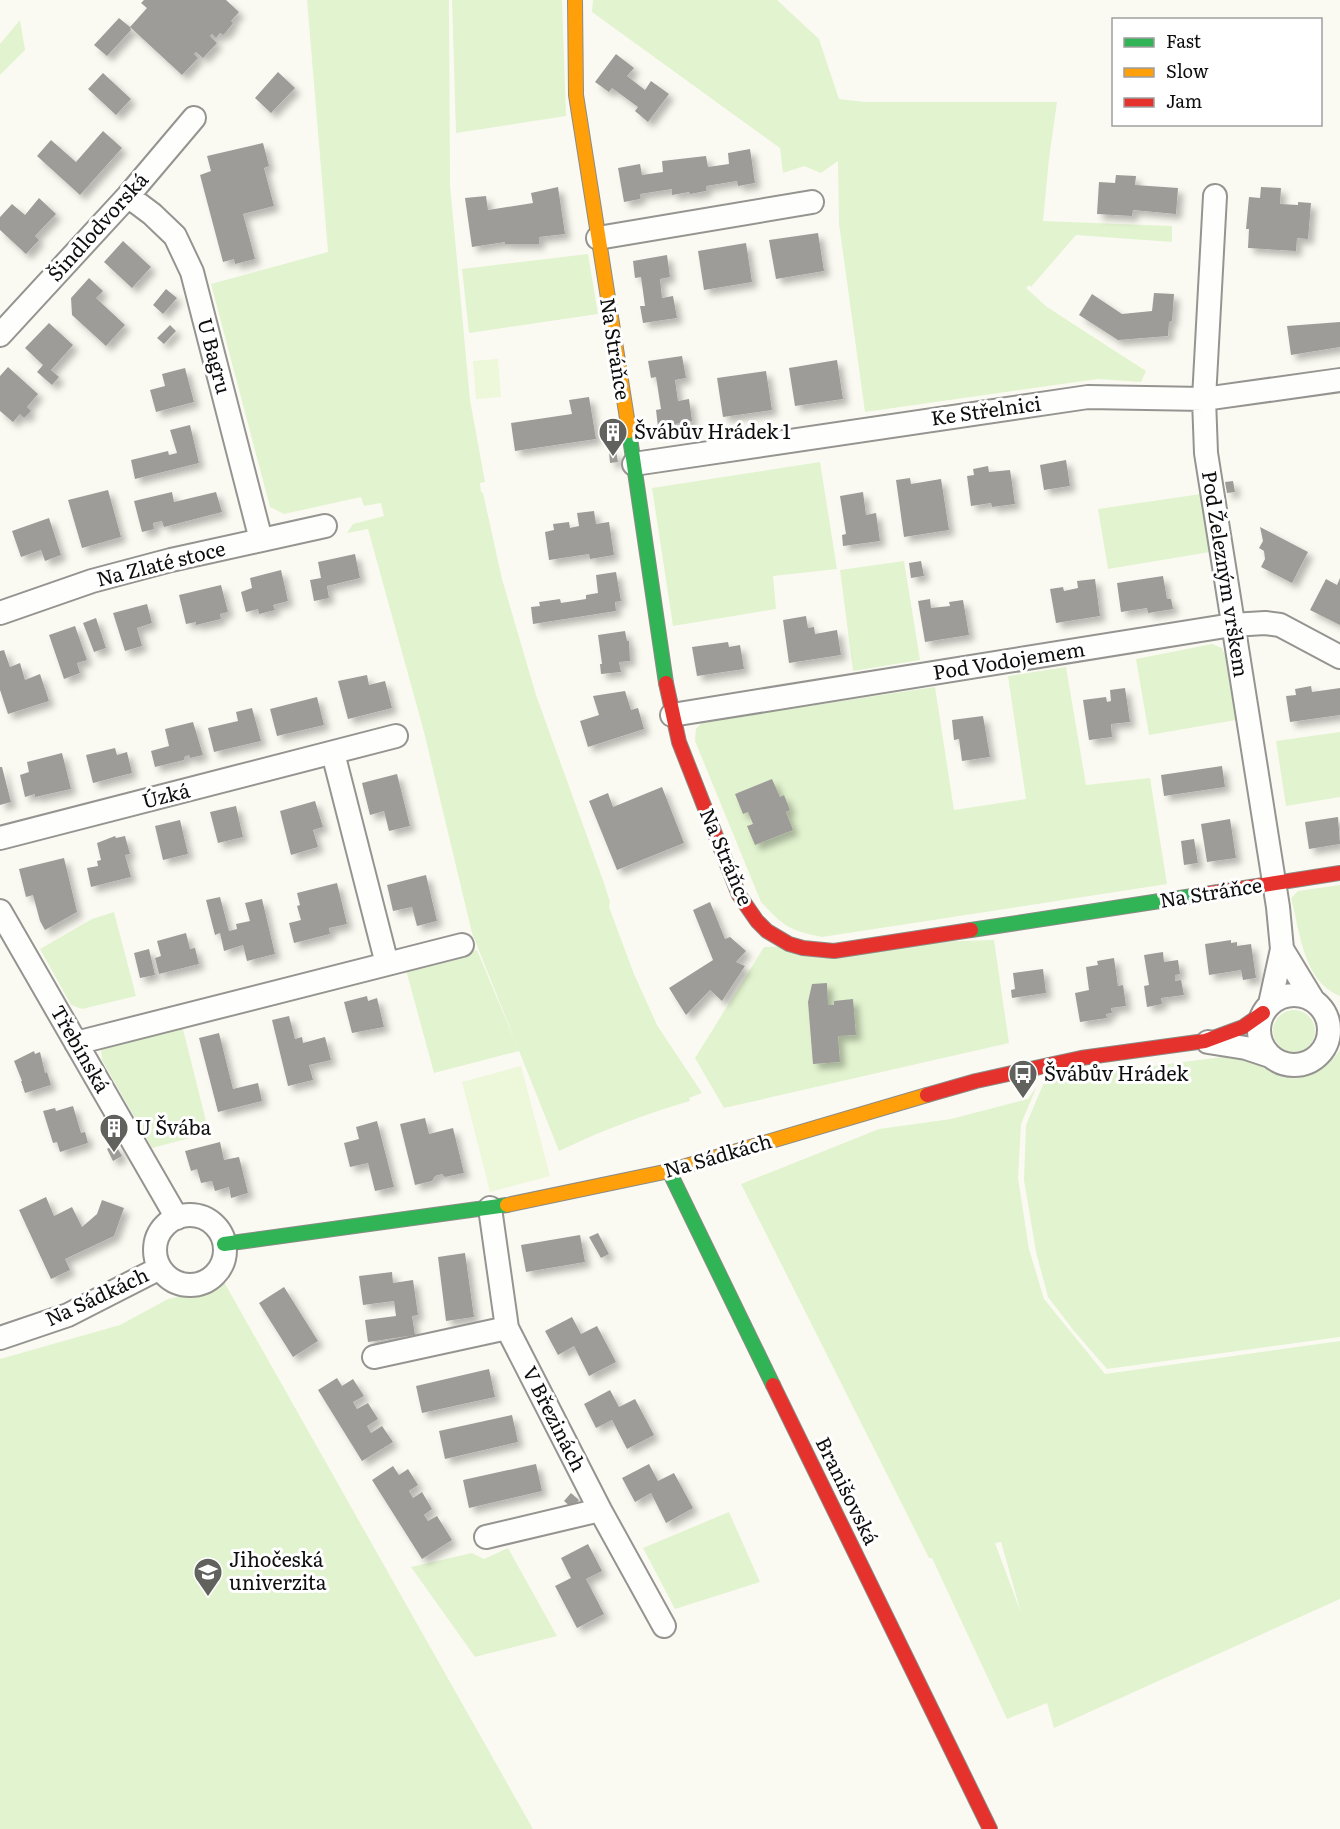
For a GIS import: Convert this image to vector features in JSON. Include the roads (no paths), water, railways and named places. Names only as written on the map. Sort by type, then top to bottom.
[{"type":"street","name":"Na Stráňce","points":[[574,0],[576,95],[672,715],[679,742],[739,895],[748,912],[778,940],[813,951],[834,951],[1340,873]]},
{"type":"street","name":"Šindlodvorská","points":[[0,335],[128,196],[194,118]]},
{"type":"street","name":"U Bagru","points":[[128,196],[152,214],[175,236],[192,272],[261,540]]},
{"type":"street","name":"Pod Železným vrškem","points":[[1215,196],[1204,399],[1209,473],[1274,884],[1282,949],[1267,1008]]},
{"type":"street","points":[[598,238],[812,202]]},
{"type":"street","name":"Ke Střelnici","points":[[634,464],[1088,396],[1204,399],[1340,380]]},
{"type":"street","name":"Na Zlaté stoce","points":[[0,612],[92,581],[325,526]]},
{"type":"street","name":"Pod Vodojemem","points":[[672,715],[1232,625],[1265,623],[1280,625],[1340,657]]},
{"type":"street","name":"Úzká","points":[[0,838],[396,736]]},
{"type":"street","points":[[333,753],[387,964]]},
{"type":"street","name":"Třebínská","points":[[0,911],[177,1218]]},
{"type":"street","points":[[76,1043],[462,945]]},
{"type":"street","name":"Pod Železným vrškem","points":[[1282,949],[1325,1007]]},
{"type":"street","points":[[1292,994],[1325,1007],[1329,1027],[1328,1040],[1331,1043],[1314,1059],[1304,1064],[1292,1065],[1270,1056],[1263,1047],[1259,1036],[1259,1024],[1267,1008],[1280,997],[1292,994]]},
{"type":"street","name":"Na Sádkách","points":[[224,1244],[490,1208],[594,1188],[669,1171],[976,1081],[1081,1058],[1205,1041],[1243,1027],[1267,1008]]},
{"type":"street","name":"Na Sádkách","points":[[1205,1041],[1246,1048],[1270,1056]]},
{"type":"street","name":"Branišovská","points":[[669,1171],[990,1829]]},
{"type":"street","name":"V Březinách","points":[[490,1208],[507,1328],[600,1510],[664,1626]]},
{"type":"street","points":[[187,1216],[207,1220],[215,1226],[224,1244],[225,1255],[222,1265],[207,1281],[197,1285],[186,1285],[166,1276],[156,1257],[159,1233],[167,1224],[177,1218],[187,1216]]},
{"type":"street","name":"Na Sádkách","points":[[0,1338],[68,1315],[160,1268]]},
{"type":"street","points":[[374,1357],[507,1328]]},
{"type":"street","points":[[486,1537],[600,1510]]},
{"type":"place","name":"Švábův Hrádek 1","points":[[613,458]]},
{"type":"place","name":"Švábův Hrádek","points":[[1023,1100]]},
{"type":"place","name":"U Švába","points":[[114,1154]]},
{"type":"place","name":"Jihočeská univerzita","points":[[208,1598]]}]
